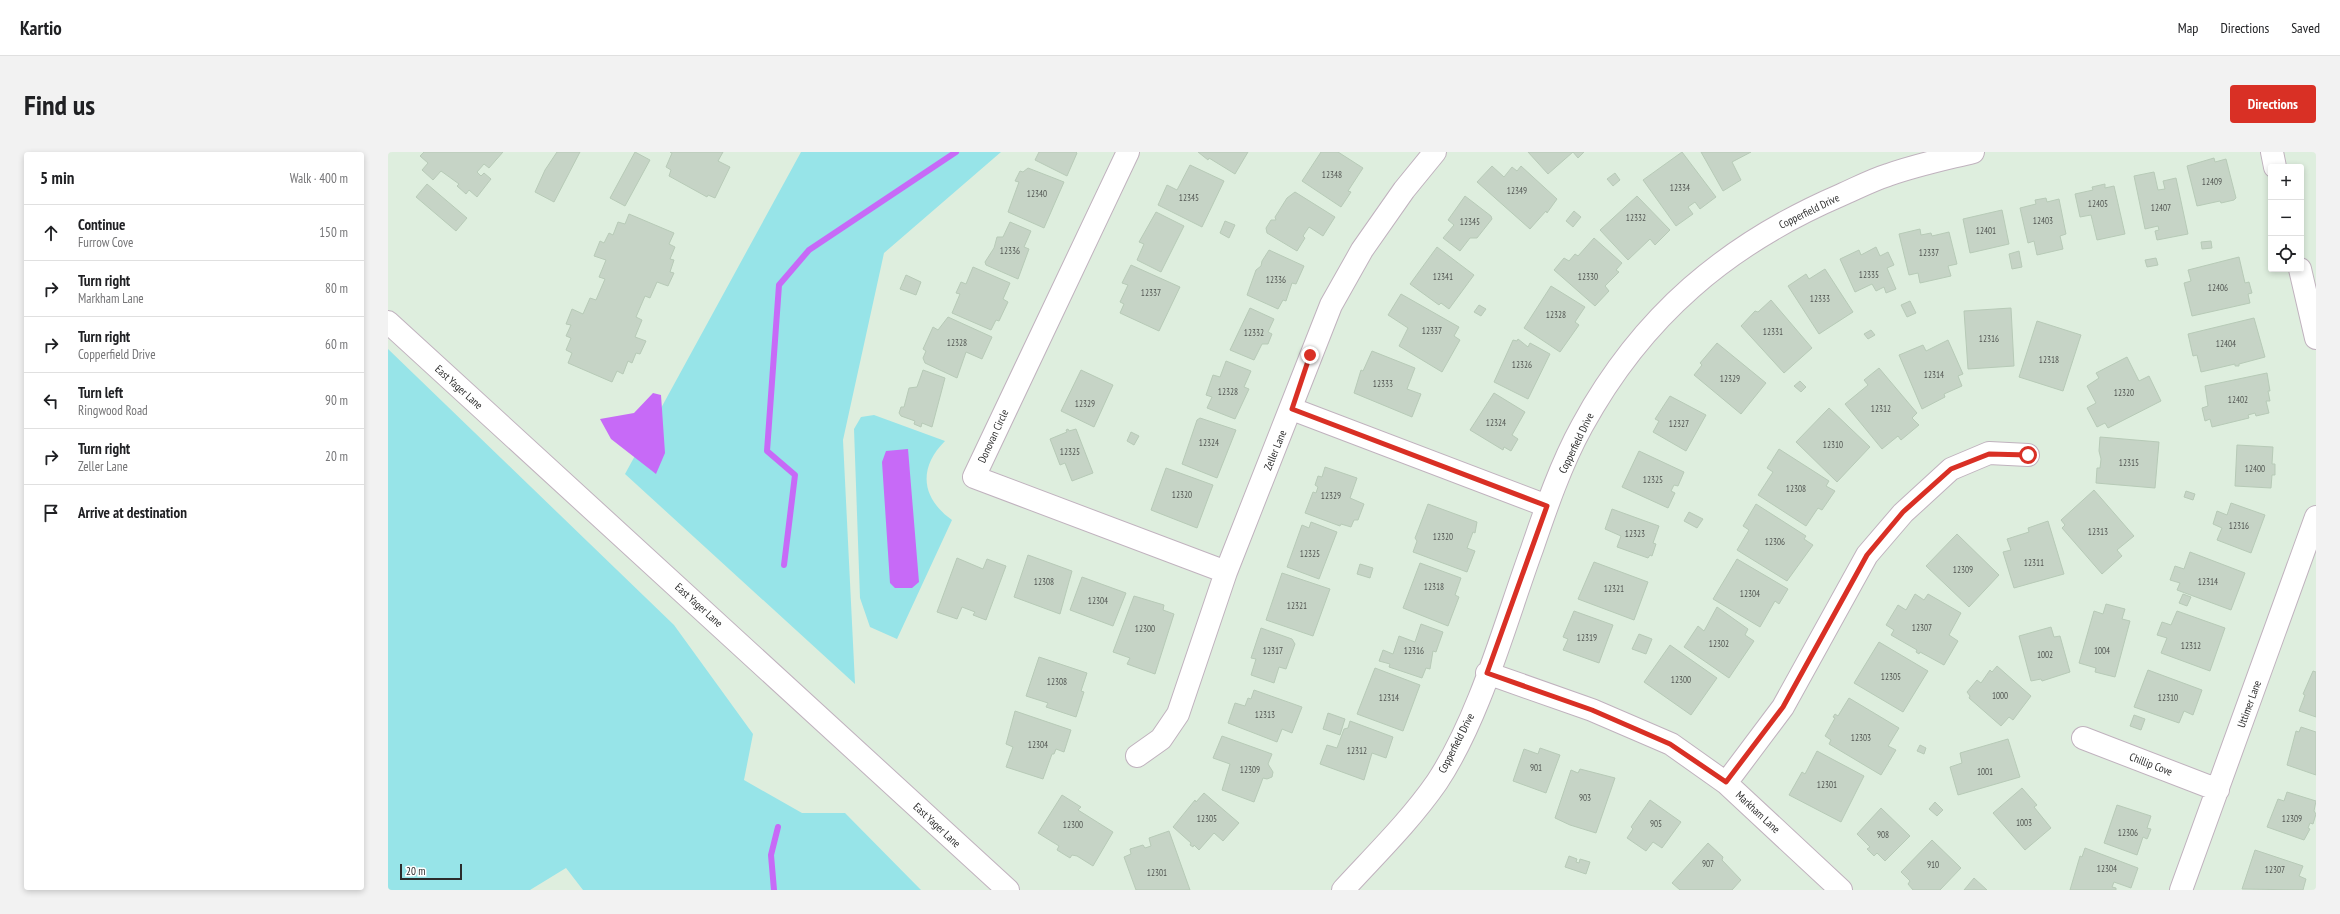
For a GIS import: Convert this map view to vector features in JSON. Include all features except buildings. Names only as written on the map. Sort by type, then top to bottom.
[{"type":"street","name":"Donovan Circle","points":[[1128,152],[974,477],[1226,572]]},
{"type":"street","name":"Zeller Lane","points":[[1136,756],[1161,739],[1178,714],[1226,572],[1292,409],[1310,355],[1331,305],[1362,250],[1404,190],[1435,152]]},
{"type":"street","name":"Copperfield Drive","points":[[1343,890],[1404,823],[1437,781],[1466,730],[1547,506],[1581,428],[1604,389],[1636,343],[1679,297],[1736,252],[1799,213],[1887,175],[1973,152]]},
{"type":"street","points":[[2272,152],[2274,164]]},
{"type":"street","points":[[2301,272],[2316,338]]},
{"type":"street","name":"East Yager Lane","points":[[388,322],[1008,890]]},
{"type":"street","points":[[1292,409],[1547,506]]},
{"type":"street","points":[[1726,782],[1783,707],[1867,555],[1903,512],[1951,469],[1989,454],[2028,455]]},
{"type":"street","name":"Uttimer Lane","points":[[2181,890],[2316,517]]},
{"type":"street","name":"Markham Lane","points":[[1487,673],[1592,710],[1670,744],[1726,782],[1841,890]]},
{"type":"street","name":"Chillip Cove","points":[[2083,738],[2218,790]]},
{"type":"shaded area","points":[[801,152],[1001,152],[884,253],[843,440],[855,684],[625,474]]},
{"type":"shaded area","points":[[388,349],[674,625],[753,734],[744,780],[802,813],[845,813],[921,890],[583,890],[566,868],[530,890],[388,890]]},
{"type":"shaded area","points":[[653,393],[661,395],[665,453],[656,474],[611,439],[600,419],[634,413]]},
{"type":"shaded area","points":[[874,415],[945,441],[936,451],[930,462],[927,472],[927,482],[929,492],[934,502],[952,520],[897,639],[870,627],[860,598],[854,429],[861,417]]},
{"type":"shaded area","points":[[908,449],[919,582],[912,588],[895,588],[890,583],[882,462],[886,451]]},
{"type":"waterway","points":[[784,565],[795,475],[767,451],[779,285],[809,250],[956,152]]},
{"type":"waterway","points":[[774,890],[771,855],[778,827]]},
{"type":"route","points":[[1310,355],[1292,409],[1547,506],[1487,673],[1592,710],[1670,744],[1726,782],[1783,707],[1867,555],[1903,512],[1951,469],[1989,454],[2028,455]]}]
